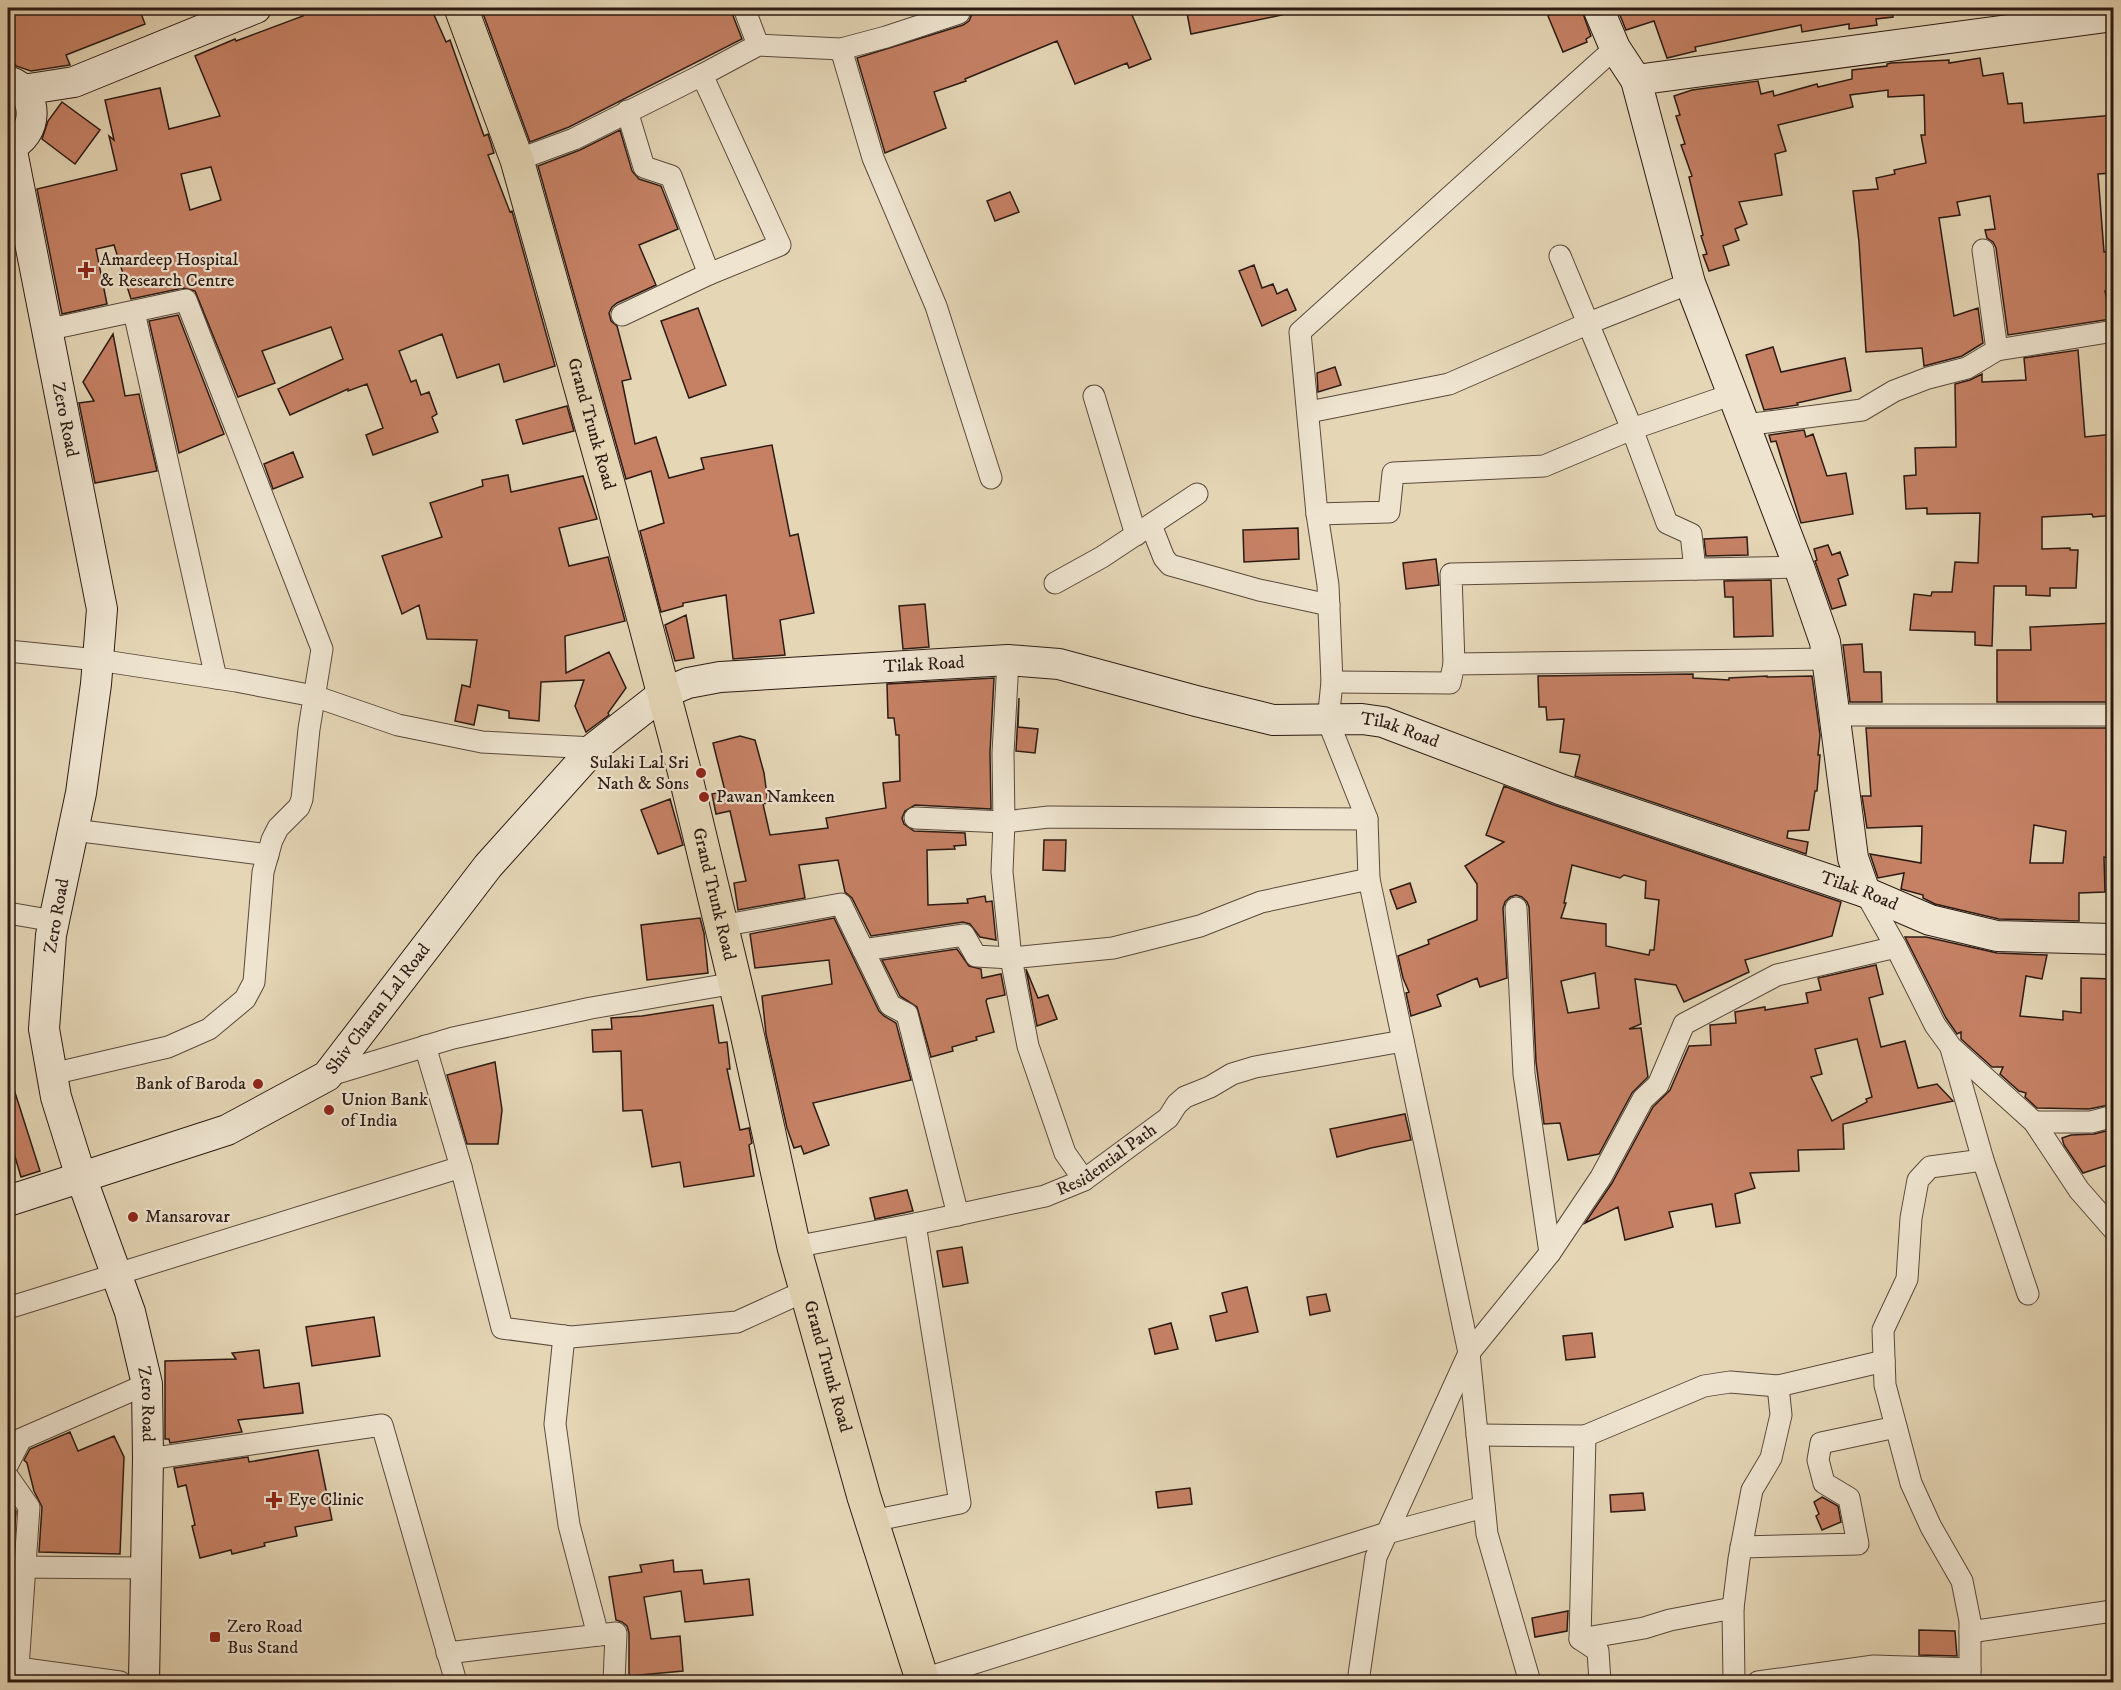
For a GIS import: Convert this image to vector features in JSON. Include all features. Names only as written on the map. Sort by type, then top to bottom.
[{"type":"main road","points":[[9,146],[25,135],[32,118],[74,82],[256,8]]},
{"type":"main road","name":"Grand Trunk Road","points":[[460,8],[517,160],[610,491],[735,983],[794,1247],[920,1682]]},
{"type":"main road","points":[[1598,8],[1615,48],[1636,80],[1690,283],[1799,567],[1825,642],[1853,858],[1865,892]]},
{"type":"main road","points":[[1636,80],[2114,16]]},
{"type":"main road","points":[[15,85],[74,82]]},
{"type":"main road","points":[[15,85],[30,103],[32,118]]},
{"type":"main road","name":"Zero Road","points":[[9,146],[102,609],[98,660],[81,793],[54,921],[44,1029],[56,1097],[81,1177],[130,1312],[147,1384],[144,1683]]},
{"type":"main road","points":[[8,198],[29,240]]},
{"type":"main road","name":"Tilak Road","points":[[663,693],[688,683],[720,677],[1008,660],[1059,664],[1274,720],[1362,719],[1383,722],[1560,789],[1865,892],[1930,920],[1997,936],[2114,939]]},
{"type":"main road","name":"Shiv Charan Lal Road","points":[[8,1201],[227,1130],[327,1076],[488,866],[594,748],[663,693]]},
{"type":"street","points":[[744,8],[758,45]]},
{"type":"street","points":[[517,160],[574,139],[758,45],[841,49],[959,13],[957,8]]},
{"type":"street","points":[[1530,1683],[1487,1534],[1469,1353],[1369,879],[1367,819],[1328,721],[1332,682],[1328,585],[1317,513],[1300,332],[1615,48]]},
{"type":"street","points":[[841,49],[873,158],[936,306],[991,478]]},
{"type":"street","points":[[622,315],[709,274],[780,245],[702,75]]},
{"type":"street","points":[[627,111],[644,167],[671,176],[709,274]]},
{"type":"street","points":[[1983,250],[1997,350]]},
{"type":"street","points":[[1560,256],[1632,429],[1667,523],[1691,534],[1695,569]]},
{"type":"street","points":[[1309,412],[1449,384],[1589,322],[1690,283]]},
{"type":"street","points":[[46,330],[186,300],[322,649],[302,799],[299,807],[278,828],[263,872],[254,982],[245,999],[209,1029],[168,1047],[52,1074]]},
{"type":"street","points":[[134,312],[216,678]]},
{"type":"street","points":[[1745,425],[1862,410],[1894,391],[1928,378],[1967,368],[1997,350],[2114,331]]},
{"type":"street","points":[[1317,513],[1389,512],[1394,473],[1544,466],[1632,429],[1733,394]]},
{"type":"street","points":[[1094,396],[1143,530],[1170,565],[1248,587],[1329,605]]},
{"type":"street","points":[[1055,583],[1102,557],[1197,494]]},
{"type":"street","points":[[1332,682],[1450,683],[1454,664],[1451,574],[1799,567]]},
{"type":"street","points":[[8,651],[98,660],[314,696],[398,725],[483,742],[594,748]]},
{"type":"street","points":[[1454,664],[1827,659]]},
{"type":"street","points":[[1008,660],[1003,753],[1002,872],[1011,958],[1028,1046],[1065,1154],[1084,1180]]},
{"type":"street","points":[[1835,715],[2114,715]]},
{"type":"street","points":[[915,818],[1004,822],[1049,818],[1367,819]]},
{"type":"street","points":[[74,830],[268,855]]},
{"type":"street","points":[[863,950],[964,935],[976,956],[1011,958],[1113,948],[1200,926],[1260,902],[1369,879]]},
{"type":"street","points":[[1865,892],[1896,947],[1935,1025],[1951,1047],[2034,1122],[2079,1190],[2114,1230]]},
{"type":"street","points":[[721,926],[841,904],[890,1005],[907,1014],[958,1215]]},
{"type":"street","points":[[1516,908],[1524,1074],[1550,1253]]},
{"type":"street","points":[[8,914],[54,921]]},
{"type":"street","points":[[1358,1683],[1376,1557],[1469,1353],[1550,1253],[1601,1177],[1644,1100],[1658,1084],[1684,1024],[1777,975],[1896,947]]},
{"type":"street","points":[[327,1076],[453,1038],[591,1008],[735,983]]},
{"type":"street","name":"Residential Path","points":[[794,1247],[1045,1196],[1084,1180],[1168,1118],[1177,1104],[1185,1097],[1232,1074],[1255,1067],[1403,1041]]},
{"type":"street","points":[[425,1046],[461,1167],[502,1328],[564,1336],[737,1322],[806,1291]]},
{"type":"street","points":[[1951,1047],[1983,1160],[2028,1294]]},
{"type":"street","points":[[2034,1122],[2091,1122],[2114,1116]]},
{"type":"street","points":[[1758,1683],[1874,1666],[1970,1676],[1970,1621],[1962,1581],[1931,1527],[1911,1483],[1885,1385],[1883,1330],[1907,1279],[1911,1218],[1918,1180],[1930,1167],[1983,1160]]},
{"type":"street","points":[[8,1308],[461,1167]]},
{"type":"street","points":[[872,1521],[960,1503],[915,1224]]},
{"type":"street","points":[[564,1336],[555,1424],[569,1525],[598,1635]]},
{"type":"street","points":[[1477,1435],[1585,1436],[1704,1386],[1730,1382],[1778,1386],[1884,1361]]},
{"type":"street","points":[[8,1464],[21,1438],[147,1384]]},
{"type":"street","points":[[1734,1683],[1733,1608],[1741,1548],[1752,1490],[1771,1458],[1781,1415],[1778,1386]]},
{"type":"street","points":[[148,1459],[382,1425],[456,1683]]},
{"type":"street","points":[[1741,1548],[1858,1544],[1849,1498],[1824,1483],[1818,1460],[1821,1443],[1896,1427]]},
{"type":"street","points":[[1580,1639],[1585,1436]]},
{"type":"street","points":[[8,1477],[29,1507],[16,1567],[17,1675],[120,1683]]},
{"type":"street","points":[[920,1682],[1387,1533],[1484,1507]]},
{"type":"street","points":[[16,1567],[145,1568]]},
{"type":"street","points":[[1580,1639],[1644,1628],[1670,1620],[1733,1608]]},
{"type":"street","points":[[1970,1632],[2112,1611],[2114,1614]]},
{"type":"street","points":[[447,1653],[616,1633],[614,1683]]},
{"type":"street","points":[[1580,1639],[1598,1652],[1600,1683]]},
{"type":"building","points":[[8,8],[139,8],[145,24],[66,55],[70,65],[31,71],[16,66],[8,49]]},
{"type":"building","points":[[315,8],[431,8],[446,42],[450,40],[484,136],[488,134],[494,153],[488,155],[510,212],[512,211],[555,366],[504,382],[499,364],[457,378],[442,334],[399,351],[411,382],[416,380],[421,395],[429,392],[437,414],[432,417],[438,432],[373,455],[366,435],[383,428],[367,384],[348,391],[348,389],[290,415],[278,389],[343,359],[331,327],[262,351],[275,383],[238,397],[195,291],[183,288],[131,299],[114,245],[96,249],[107,304],[62,314],[37,189],[117,170],[109,136],[114,140],[105,100],[160,88],[169,129],[220,116],[195,56],[235,39],[236,41],[303,16],[301,13]],"holes":[[[211,167],[221,200],[190,210],[181,174]]]},
{"type":"building","points":[[481,8],[730,8],[742,39],[569,127],[530,142]]},
{"type":"building","points":[[971,8],[1129,8],[1151,59],[1129,68],[1127,63],[1075,84],[1057,41],[965,79],[966,81],[934,92],[946,128],[885,153],[857,58],[963,25],[969,21],[972,14]]},
{"type":"building","points":[[1186,8],[1281,8],[1282,15],[1191,34]]},
{"type":"building","points":[[1547,8],[1581,8],[1591,36],[1586,39],[1587,42],[1563,52]]},
{"type":"building","points":[[1617,8],[1892,8],[1893,17],[1876,19],[1877,25],[1849,29],[1849,24],[1802,32],[1801,25],[1695,47],[1696,51],[1667,58],[1654,21],[1626,30]]},
{"type":"building","points":[[1980,58],[1983,76],[2003,73],[2008,104],[2022,103],[2024,123],[2114,115],[2114,173],[2098,174],[2104,252],[2114,251],[2114,289],[2105,291],[2111,319],[2008,335],[1996,248],[1987,238],[1985,230],[1995,229],[1990,196],[1957,202],[1960,215],[1939,218],[1954,316],[1978,308],[1983,343],[1962,356],[1924,366],[1922,348],[1866,352],[1859,242],[1853,191],[1878,189],[1876,178],[1895,174],[1894,170],[1926,163],[1921,135],[1925,135],[1924,95],[1888,97],[1888,90],[1850,95],[1853,107],[1778,125],[1786,151],[1775,154],[1782,195],[1739,202],[1747,224],[1735,229],[1739,240],[1723,246],[1729,265],[1709,271],[1703,255],[1707,254],[1689,177],[1692,176],[1681,145],[1685,144],[1676,116],[1680,115],[1674,96],[1692,90],[1758,81],[1761,94],[1773,91],[1774,96],[1817,84],[1818,87],[1852,79],[1852,70],[1887,66],[1891,63],[1949,60],[1949,63]]},
{"type":"building","points":[[62,102],[100,130],[75,164],[42,139],[48,121]]},
{"type":"building","points":[[620,130],[632,171],[639,179],[661,186],[678,229],[639,245],[656,285],[617,303],[609,313],[611,321],[617,326],[631,379],[622,381],[635,444],[656,437],[669,478],[704,469],[701,458],[772,445],[790,536],[798,534],[814,613],[780,620],[785,655],[733,659],[726,595],[683,603],[683,606],[661,612],[640,531],[664,523],[651,471],[626,479],[538,166],[580,150]]},
{"type":"building","points":[[1010,192],[1019,212],[995,221],[987,201]]},
{"type":"building","points":[[1254,265],[1262,288],[1273,284],[1277,294],[1287,289],[1296,310],[1262,326],[1239,271]]},
{"type":"building","points":[[698,308],[726,385],[689,398],[661,321]]},
{"type":"building","points":[[178,315],[224,434],[179,453],[149,321]]},
{"type":"building","points":[[113,334],[125,396],[139,394],[157,471],[95,483],[79,403],[94,401],[83,382]]},
{"type":"building","points":[[1773,347],[1781,372],[1845,358],[1851,391],[1797,403],[1798,405],[1764,410],[1746,355]]},
{"type":"building","points":[[2078,350],[2085,437],[2114,434],[2114,515],[2042,517],[2042,549],[2078,550],[2076,588],[2050,588],[2050,596],[2026,595],[2026,586],[1994,586],[1992,646],[1975,645],[1975,632],[1910,630],[1914,594],[1931,596],[1932,592],[1952,592],[1955,562],[1978,563],[1980,513],[1927,514],[1927,508],[1906,509],[1904,476],[1916,475],[1915,448],[1956,447],[1955,384],[1982,374],[1982,382],[2026,380],[2024,358]]},
{"type":"building","points":[[1335,367],[1341,385],[1318,392],[1317,373]]},
{"type":"building","points":[[567,406],[574,431],[523,444],[516,420]]},
{"type":"building","points":[[1804,430],[1806,437],[1813,434],[1827,476],[1846,473],[1853,514],[1801,523],[1776,441],[1771,442],[1769,435]]},
{"type":"building","points":[[293,452],[303,477],[273,489],[264,464]]},
{"type":"building","points":[[508,475],[511,492],[583,476],[597,519],[559,528],[569,566],[608,557],[625,621],[565,636],[566,673],[609,652],[626,688],[608,713],[609,715],[586,732],[575,706],[584,680],[541,682],[539,721],[509,718],[509,711],[478,705],[474,725],[455,721],[462,685],[470,687],[477,640],[427,639],[419,605],[402,614],[382,556],[442,537],[430,503],[483,486],[482,480]]},
{"type":"building","points":[[1298,528],[1299,559],[1244,562],[1243,530]]},
{"type":"building","points":[[1747,537],[1748,555],[1706,556],[1704,539]]},
{"type":"building","points":[[1828,545],[1832,555],[1840,552],[1848,575],[1838,579],[1846,605],[1832,609],[1815,561],[1817,560],[1814,549]]},
{"type":"building","points":[[1436,559],[1439,585],[1406,589],[1403,563]]},
{"type":"building","points":[[1771,580],[1773,636],[1734,637],[1733,597],[1725,597],[1724,581]]},
{"type":"building","points":[[925,604],[929,647],[903,649],[899,606]]},
{"type":"building","points":[[686,615],[694,658],[675,661],[665,625]]},
{"type":"building","points":[[2113,623],[2114,702],[1997,702],[1997,650],[2031,650],[2030,627]]},
{"type":"building","points":[[1862,644],[1864,672],[1881,672],[1882,702],[1850,702],[1843,645]]},
{"type":"building","points":[[1693,674],[1693,678],[1729,680],[1729,678],[1767,676],[1812,676],[1820,735],[1817,791],[1815,791],[1809,830],[1788,831],[1787,838],[1808,842],[1806,854],[1575,776],[1580,755],[1560,752],[1564,719],[1547,720],[1546,707],[1539,707],[1538,676]]},
{"type":"building","points":[[994,678],[990,752],[991,809],[915,805],[905,811],[902,818],[904,824],[914,831],[965,833],[966,845],[954,846],[955,849],[927,850],[928,905],[968,903],[967,899],[985,896],[986,902],[992,901],[996,940],[980,937],[970,924],[963,922],[871,936],[852,898],[845,892],[838,860],[799,865],[805,898],[738,910],[734,883],[746,881],[730,811],[716,814],[712,794],[725,791],[713,743],[740,736],[755,740],[764,773],[768,803],[763,804],[770,835],[828,828],[826,818],[886,808],[883,783],[900,781],[899,735],[896,735],[894,718],[888,718],[887,684]]},
{"type":"building","points":[[1019,698],[1018,727],[1038,729],[1035,753],[1016,751]]},
{"type":"building","points":[[1866,728],[2114,728],[2114,858],[2104,857],[2105,892],[2079,893],[2079,921],[1999,919],[1935,904],[1923,898],[1923,895],[1901,889],[1904,873],[1878,878],[1870,854],[1921,863],[1922,826],[1867,828],[1862,796],[1871,796]],"holes":[[[2034,825],[2066,831],[2063,863],[2030,863]]]},
{"type":"building","points":[[1504,786],[1841,902],[1832,936],[1745,960],[1749,972],[1684,1002],[1676,985],[1635,979],[1641,1024],[1629,1029],[1641,1028],[1648,1077],[1632,1093],[1599,1154],[1568,1160],[1560,1123],[1544,1124],[1536,1062],[1529,907],[1522,897],[1516,895],[1510,897],[1503,908],[1507,978],[1480,987],[1477,978],[1437,995],[1441,1006],[1411,1016],[1406,993],[1409,992],[1398,956],[1429,944],[1428,940],[1477,920],[1477,884],[1465,866],[1504,842],[1486,835]],"holes":[[[1572,865],[1620,878],[1624,875],[1646,881],[1645,898],[1659,900],[1654,950],[1650,950],[1649,955],[1606,946],[1606,924],[1561,918],[1566,903],[1564,903]],[[1595,973],[1599,1008],[1568,1013],[1561,981]]]},
{"type":"building","points":[[670,799],[683,845],[658,854],[641,810]]},
{"type":"building","points":[[1044,840],[1066,840],[1065,871],[1043,870]]},
{"type":"building","points":[[1410,883],[1416,902],[1397,909],[1390,890]]},
{"type":"building","points":[[700,918],[708,973],[647,980],[641,925]]},
{"type":"building","points":[[834,918],[879,1011],[896,1023],[911,1080],[813,1103],[829,1145],[804,1154],[801,1146],[794,1148],[787,1128],[766,1034],[762,996],[832,984],[829,960],[755,968],[750,934]]},
{"type":"building","points":[[1905,937],[1926,937],[1997,953],[2047,955],[2042,979],[2026,976],[2020,1016],[2063,1020],[2063,1011],[2081,1013],[2081,978],[2114,979],[2114,1104],[2089,1109],[2037,1108],[2025,1097],[2026,1093],[2019,1091],[2000,1074],[2003,1067],[1992,1067],[1961,1039],[1961,1032],[1957,1034],[1946,1018]]},
{"type":"building","points":[[957,949],[969,966],[981,969],[982,978],[1001,974],[1005,995],[986,1001],[994,1032],[976,1037],[977,1040],[952,1047],[953,1051],[931,1057],[917,1007],[900,996],[882,960]]},
{"type":"building","points":[[1876,965],[1883,994],[1869,998],[1881,1047],[1905,1041],[1918,1088],[1937,1084],[1953,1101],[1843,1124],[1844,1149],[1798,1150],[1799,1171],[1750,1173],[1755,1188],[1735,1194],[1740,1223],[1716,1227],[1712,1204],[1669,1212],[1673,1227],[1625,1240],[1618,1207],[1585,1223],[1612,1183],[1653,1107],[1670,1090],[1689,1046],[1711,1045],[1710,1025],[1736,1023],[1735,1012],[1808,1003],[1806,993],[1821,990],[1818,978]],"holes":[[[1857,1039],[1872,1097],[1832,1121],[1811,1077],[1822,1074],[1815,1049]]]},
{"type":"building","points":[[1026,969],[1038,998],[1048,995],[1057,1019],[1037,1026]]},
{"type":"building","points":[[713,1005],[719,1043],[727,1042],[730,1069],[727,1069],[740,1130],[749,1128],[754,1176],[684,1187],[680,1162],[652,1167],[642,1110],[623,1111],[621,1051],[593,1052],[592,1030],[612,1029],[611,1018],[642,1016]]},
{"type":"building","points":[[495,1062],[502,1110],[498,1144],[467,1144],[447,1075]]},
{"type":"building","points":[[11,1080],[40,1171],[21,1177],[8,1133],[8,1081]]},
{"type":"building","points":[[1405,1114],[1411,1140],[1337,1157],[1330,1129]]},
{"type":"building","points":[[2114,1129],[2114,1163],[2083,1173],[2064,1145],[2062,1138]]},
{"type":"building","points":[[907,1190],[913,1211],[875,1219],[870,1198]]},
{"type":"building","points":[[962,1247],[968,1283],[943,1287],[937,1251]]},
{"type":"building","points":[[1247,1287],[1258,1332],[1216,1341],[1210,1316],[1227,1312],[1222,1293]]},
{"type":"building","points":[[1326,1294],[1330,1311],[1310,1315],[1307,1297]]},
{"type":"building","points":[[374,1317],[380,1356],[312,1366],[306,1327]]},
{"type":"building","points":[[1171,1323],[1178,1349],[1155,1354],[1149,1329]]},
{"type":"building","points":[[1592,1333],[1595,1357],[1566,1360],[1563,1336]]},
{"type":"building","points":[[259,1350],[264,1388],[299,1383],[303,1413],[238,1420],[242,1432],[170,1443],[169,1439],[165,1439],[165,1361],[236,1359],[232,1353]]},
{"type":"building","points":[[70,1432],[78,1451],[114,1436],[124,1457],[120,1554],[39,1552],[42,1507],[24,1460],[30,1449]]},
{"type":"building","points":[[318,1450],[332,1520],[295,1527],[297,1536],[264,1543],[265,1546],[232,1554],[231,1550],[200,1558],[192,1526],[195,1525],[186,1485],[178,1487],[174,1468],[248,1457],[249,1462]]},
{"type":"building","points":[[1190,1488],[1192,1504],[1158,1508],[1156,1492]]},
{"type":"building","points":[[1643,1493],[1645,1510],[1611,1512],[1610,1495]]},
{"type":"building","points":[[1822,1497],[1838,1506],[1841,1522],[1822,1530],[1816,1516],[1819,1514],[1814,1502]]},
{"type":"building","points":[[8,1507],[13,1507],[16,1511],[13,1551],[8,1551]]},
{"type":"building","points":[[673,1560],[674,1572],[702,1570],[704,1584],[749,1579],[753,1615],[685,1622],[681,1591],[644,1597],[651,1639],[680,1636],[683,1671],[629,1676],[629,1633],[627,1626],[616,1620],[609,1577],[642,1572],[640,1565]]},
{"type":"building","points":[[1568,1611],[1567,1631],[1535,1637],[1532,1618]]},
{"type":"building","points":[[1919,1630],[1955,1631],[1957,1656],[1919,1655]]},
{"type":"place","name":"Amardeep Hospital & Research Centre","points":[[86,270]]},
{"type":"place","name":"Sulaki Lal Sri Nath & Sons","points":[[701,773]]},
{"type":"place","name":"Pawan Namkeen","points":[[704,797]]},
{"type":"place","name":"Bank of Baroda","points":[[258,1084]]},
{"type":"place","name":"Union Bank of India","points":[[329,1110]]},
{"type":"place","name":"Mansarovar","points":[[133,1217]]},
{"type":"place","name":"Eye Clinic","points":[[274,1500]]},
{"type":"place","name":"Zero Road Bus Stand","points":[[215,1637]]}]
